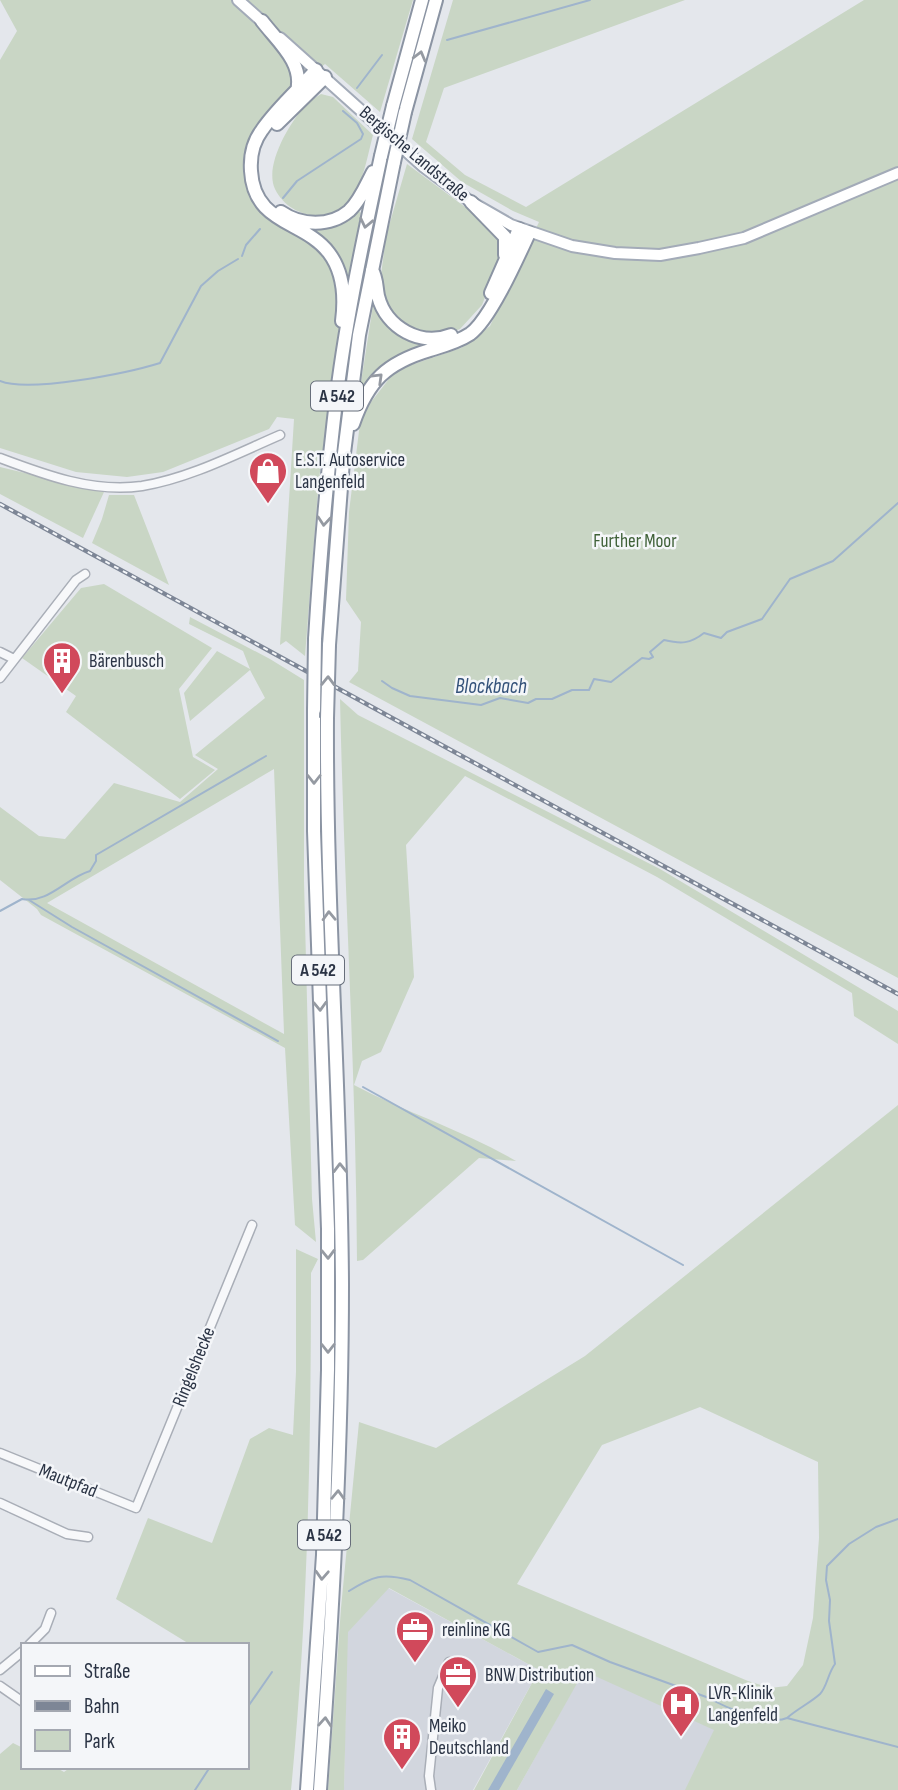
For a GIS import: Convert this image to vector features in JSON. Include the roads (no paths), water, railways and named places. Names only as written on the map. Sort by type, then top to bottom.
[{"type":"highway","name":"A 542","points":[[320,1790],[336,1556],[342,1284],[327,832],[329,645],[343,461],[359,335],[394,162],[399,109],[422,0]]},
{"type":"highway","name":"A 542","points":[[307,1790],[323,1555],[328,1279],[314,831],[315,639],[337,391],[364,233],[381,156],[436,0]]},
{"type":"highway","points":[[262,21],[296,65],[299,83],[297,91]]},
{"type":"highway","points":[[321,74],[297,91],[262,129],[251,154],[252,183],[272,215],[320,244],[337,266],[343,294],[343,317],[337,355],[337,391]]},
{"type":"highway","points":[[321,74],[265,138],[257,167],[259,183],[265,197],[285,215],[298,220],[321,223],[337,219],[350,210],[361,195],[381,156]]},
{"type":"highway","points":[[471,202],[505,237],[505,256]]},
{"type":"highway","points":[[371,268],[376,278],[378,296],[390,319],[410,335],[437,339],[462,330],[478,317],[505,256],[524,231]]},
{"type":"highway","points":[[343,461],[359,406],[370,386],[400,361],[471,334],[488,313],[524,231]]},
{"type":"main road","name":"Bergische Landstraße","points":[[238,0],[424,167],[471,202],[524,231],[572,246],[615,253],[660,255],[686,251],[744,238],[898,173]]},
{"type":"street","points":[[0,458],[46,476],[79,484],[140,486],[197,470],[280,435]]},
{"type":"street","points":[[0,678],[76,580],[85,574]]},
{"type":"street","points":[[0,652],[14,660]]},
{"type":"street","name":"Ringelshecke","points":[[136,1508],[252,1225]]},
{"type":"street","name":"Mautpfad","points":[[0,1453],[136,1508]]},
{"type":"street","points":[[0,1503],[67,1534],[88,1537]]},
{"type":"street","points":[[31,1643],[45,1629],[51,1613]]},
{"type":"street","points":[[0,1671],[21,1653]]},
{"type":"street","points":[[431,1790],[429,1776],[438,1688],[449,1662]]},
{"type":"street","points":[[0,1686],[21,1701]]},
{"type":"water","points":[[546,1689],[554,1694],[499,1790],[488,1790]]},
{"type":"waterway","points":[[447,40],[590,0]]},
{"type":"waterway","points":[[357,88],[382,55]]},
{"type":"waterway","points":[[283,198],[297,181],[361,139],[363,134],[357,123],[343,111]]},
{"type":"waterway","points":[[242,256],[246,245],[260,229]]},
{"type":"waterway","points":[[0,381],[33,385],[55,383],[126,372],[160,363],[201,286],[238,259]]},
{"type":"waterway","name":"Blockbach","points":[[382,681],[410,696],[481,705],[500,698],[528,703],[536,699],[552,699],[572,690],[589,690],[594,679],[611,682],[642,658],[653,657],[650,652],[664,640],[685,642],[704,633],[721,638],[727,632],[762,619],[790,579],[833,561],[898,503]]},
{"type":"waterway","name":"Blockbach","points":[[0,911],[22,899],[40,898],[90,871],[96,861],[96,855],[266,756]]},
{"type":"waterway","points":[[29,900],[72,927],[278,1041]]},
{"type":"waterway","points":[[363,1087],[683,1265]]},
{"type":"waterway","points":[[787,1718],[820,1694],[835,1664],[829,1621],[827,1566],[849,1544],[876,1527],[898,1519]]},
{"type":"waterway","points":[[349,1591],[378,1577],[410,1580],[538,1652],[572,1645],[748,1715],[770,1720],[787,1718],[898,1747]]},
{"type":"waterway","points":[[248,1707],[272,1672]]},
{"type":"waterway","points":[[195,1790],[209,1769]]},
{"type":"railway","points":[[0,504],[898,994]]},
{"type":"place","name":"E.S.T. Autoservice Langenfeld","points":[[268,505]]},
{"type":"place","name":"Bärenbusch","points":[[62,695]]},
{"type":"place","name":"reinline KG","points":[[415,1664]]},
{"type":"place","name":"BNW Distribution","points":[[458,1709]]},
{"type":"place","name":"LVR-Klinik Langenfeld","points":[[681,1738]]},
{"type":"place","name":"Meiko Deutschland","points":[[402,1771]]},
{"type":"park label","name":"Further Moor","points":[[635,541]]}]
